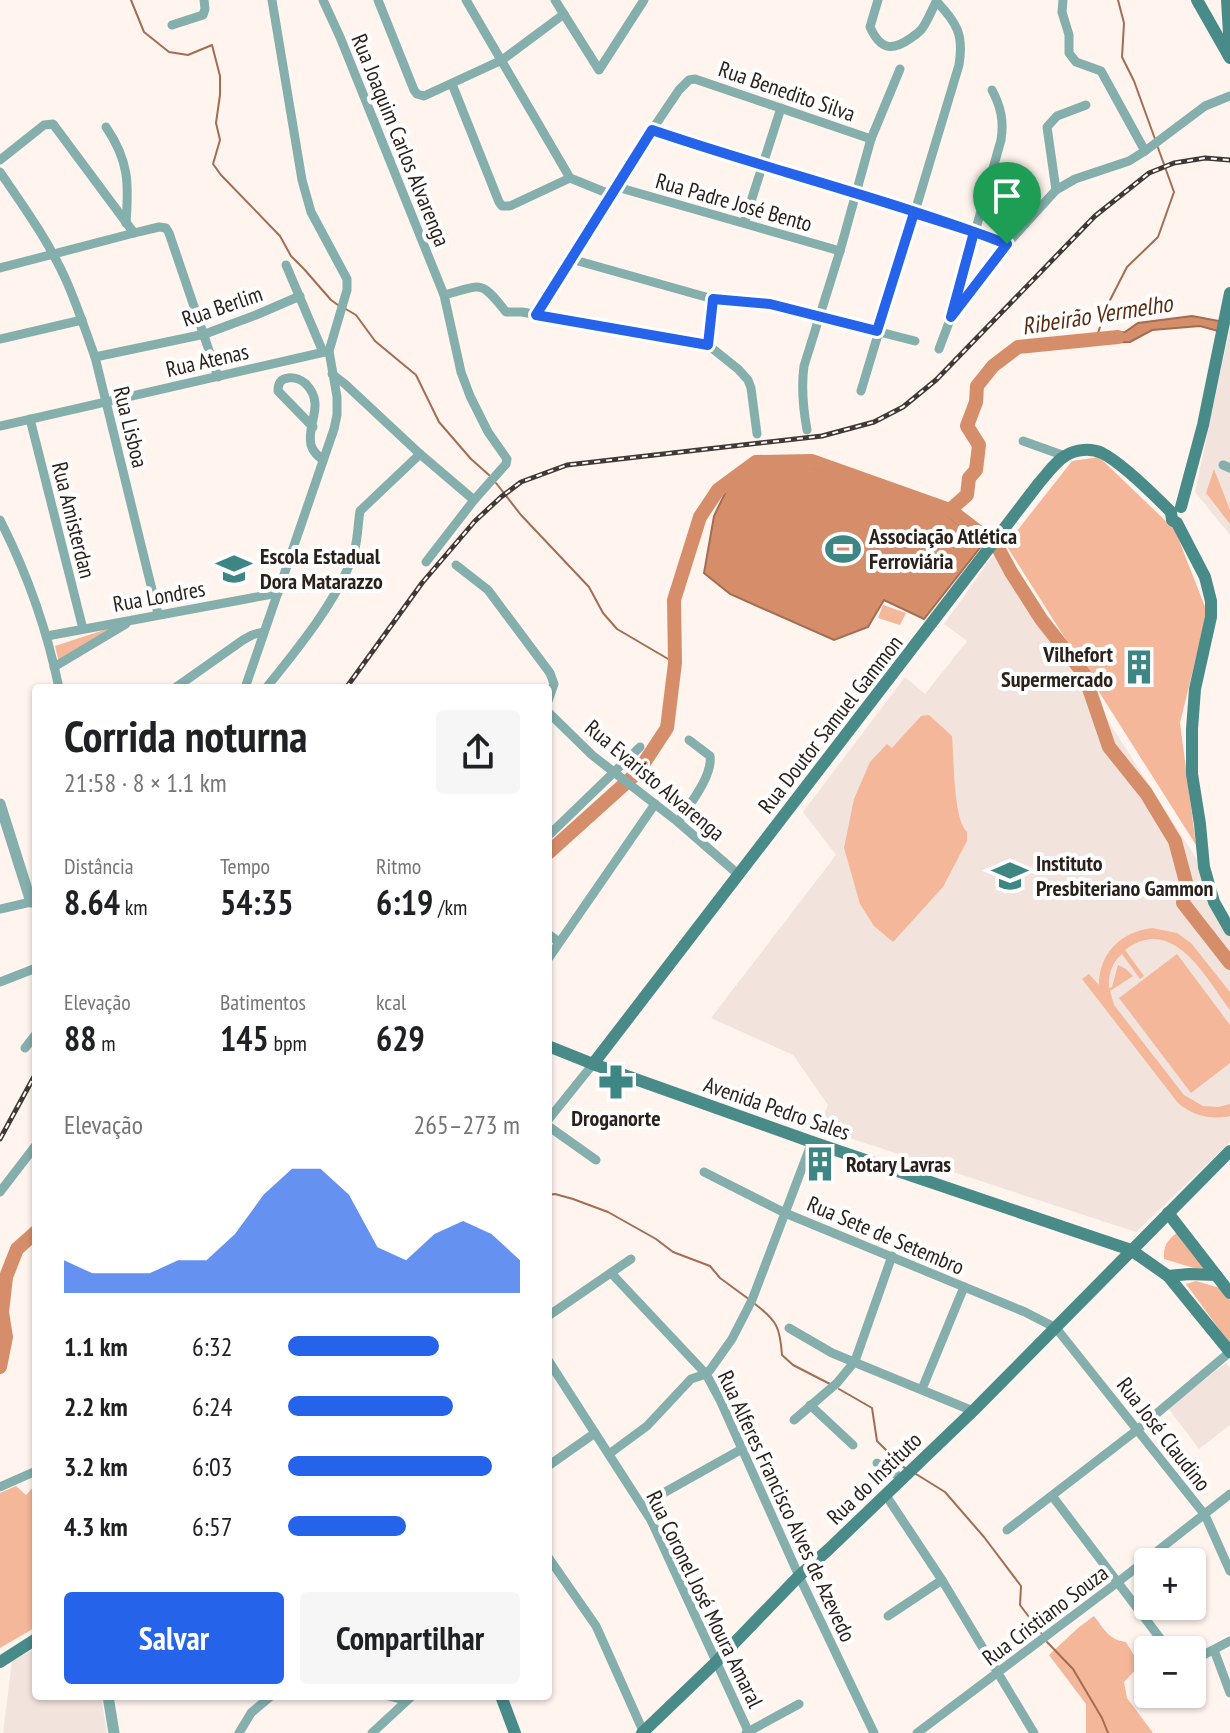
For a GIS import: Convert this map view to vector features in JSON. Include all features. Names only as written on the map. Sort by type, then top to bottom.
[{"type":"main road","points":[[1197,0],[1230,58]]},
{"type":"main road","points":[[1227,0],[1230,51]]},
{"type":"main road","points":[[1176,514],[1203,425],[1229,297]]},
{"type":"main road","points":[[1065,456],[1082,450],[1102,453],[1176,514],[1205,577],[1211,617],[1195,689],[1192,774],[1204,867],[1214,902],[1230,930]]},
{"type":"main road","name":"Rua Doutor Samuel Gammon","points":[[593,1064],[981,557],[1039,483],[1065,456]]},
{"type":"main road","name":"Avenida Pedro Sales","points":[[552,1048],[812,1142],[1131,1250],[1168,1276],[1230,1352]]},
{"type":"main road","name":"Rua do Instituto","points":[[643,1733],[799,1576],[973,1411],[1230,1151]]},
{"type":"main road","points":[[1168,1213],[1230,1293]]},
{"type":"main road","points":[[1168,1276],[1216,1275]]},
{"type":"main road","points":[[0,1662],[32,1642]]},
{"type":"main road","points":[[503,1700],[515,1733]]},
{"type":"street","points":[[272,0],[302,180],[311,212],[347,279],[347,290],[326,351]]},
{"type":"street","name":"Rua Joaquim Carlos Alvarenga","points":[[323,0],[444,295],[461,372],[470,396],[488,432],[507,459],[503,468],[474,500]]},
{"type":"street","points":[[378,0],[414,90],[424,96],[502,60],[564,14]]},
{"type":"street","points":[[452,84],[502,206],[510,206],[570,178],[466,0]]},
{"type":"street","points":[[555,0],[599,70],[639,2]]},
{"type":"street","points":[[861,391],[961,51],[954,22],[937,1],[921,31],[903,44],[894,47],[883,45],[870,27],[878,0]]},
{"type":"street","points":[[1063,0],[1069,53],[1076,62],[1101,71],[1145,151]]},
{"type":"street","points":[[172,25],[201,16],[205,12],[204,2]]},
{"type":"street","points":[[807,430],[802,404],[804,366],[871,139],[900,69]]},
{"type":"street","name":"Rua Benedito Silva","points":[[652,130],[691,79],[871,139]]},
{"type":"street","points":[[939,349],[951,317],[1001,140],[1003,125],[992,90]]},
{"type":"street","points":[[951,317],[1007,244],[1056,190],[1075,179],[1129,161],[1205,106],[1230,96]]},
{"type":"street","points":[[1056,190],[1047,136],[1048,124],[1057,116],[1086,105]]},
{"type":"street","points":[[744,223],[781,108]]},
{"type":"street","points":[[0,160],[44,125],[53,124],[134,233]]},
{"type":"street","points":[[106,127],[125,165],[128,181],[126,223]]},
{"type":"street","points":[[536,315],[652,130],[1007,244]]},
{"type":"street","name":"Rua Lisboa","points":[[0,172],[54,254],[82,320],[95,357],[158,614]]},
{"type":"street","name":"Rua Padre José Bento","points":[[570,178],[840,251]]},
{"type":"street","points":[[0,268],[159,227],[166,229],[218,377]]},
{"type":"street","points":[[571,259],[713,299],[770,304],[915,341]]},
{"type":"street","points":[[246,684],[337,415],[337,397],[326,351],[286,265]]},
{"type":"street","points":[[444,295],[476,286],[484,287],[506,312],[708,345],[748,380],[757,434]]},
{"type":"street","name":"Rua Berlim","points":[[95,357],[205,334],[300,296]]},
{"type":"street","points":[[708,345],[713,299]]},
{"type":"street","points":[[0,339],[82,320]]},
{"type":"street","name":"Rua Atenas","points":[[0,426],[326,351]]},
{"type":"street","points":[[332,374],[474,500],[426,562]]},
{"type":"street","points":[[313,427],[278,391],[283,379],[300,380],[309,387],[316,407],[313,427],[310,442],[323,460]]},
{"type":"street","name":"Rua Amisterdan","points":[[30,419],[83,629]]},
{"type":"street","points":[[1023,441],[1065,456]]},
{"type":"street","points":[[269,684],[324,610],[350,564],[362,507],[420,454]]},
{"type":"street","points":[[0,520],[47,636],[58,684]]},
{"type":"street","points":[[456,565],[497,601],[550,673],[554,684],[552,690]]},
{"type":"street","name":"Rua Londres","points":[[47,636],[278,593]]},
{"type":"street","points":[[54,667],[133,620]]},
{"type":"street","points":[[181,684],[243,640],[263,632]]},
{"type":"street","name":"Rua Evaristo Alvarenga","points":[[552,716],[615,775],[678,822],[739,875]]},
{"type":"street","points":[[678,822],[696,795],[711,763],[710,756],[689,740]]},
{"type":"street","points":[[552,832],[615,775],[640,747]]},
{"type":"street","points":[[0,804],[32,899]]},
{"type":"street","points":[[552,953],[655,804]]},
{"type":"street","points":[[0,909],[32,902]]},
{"type":"street","points":[[552,937],[559,942]]},
{"type":"street","points":[[0,982],[32,970]]},
{"type":"street","points":[[25,1048],[32,1039]]},
{"type":"street","name":"Rua Doutor Samuel Gammon","points":[[552,1118],[593,1064]]},
{"type":"street","points":[[552,1126],[596,1160]]},
{"type":"street","points":[[609,1454],[647,1426],[691,1379],[706,1374],[716,1364],[743,1321],[812,1142]]},
{"type":"street","points":[[0,1192],[32,1150]]},
{"type":"street","name":"Rua Sete de Setembro","points":[[704,1172],[785,1213],[1025,1312],[1056,1328]]},
{"type":"street","points":[[794,1420],[837,1383],[855,1361],[892,1256]]},
{"type":"street","points":[[552,1313],[631,1259]]},
{"type":"street","name":"Rua Alferes Francisco Alves de Azevedo","points":[[612,1274],[706,1374],[874,1733]]},
{"type":"street","points":[[922,1389],[964,1287]]},
{"type":"street","points":[[789,1328],[832,1353],[973,1411]]},
{"type":"street","name":"Rua José Claudino","points":[[1056,1328],[1205,1515],[1230,1571]]},
{"type":"street","points":[[1007,1530],[1137,1430],[1230,1352]]},
{"type":"street","name":"Rua Coronel José Moura Amaral","points":[[552,1366],[642,1505],[748,1732]]},
{"type":"street","points":[[810,1405],[853,1445]]},
{"type":"street","points":[[552,1463],[595,1433]]},
{"type":"street","points":[[642,1505],[742,1449]]},
{"type":"street","points":[[877,1463],[902,1478]]},
{"type":"street","points":[[0,1487],[32,1473]]},
{"type":"street","points":[[885,1494],[942,1580],[1034,1733]]},
{"type":"street","name":"Rua Cristiano Souza","points":[[917,1733],[1230,1494]]},
{"type":"street","points":[[1053,1497],[1158,1636]]},
{"type":"street","points":[[552,1563],[596,1626],[643,1733]]},
{"type":"street","points":[[888,1616],[942,1580]]},
{"type":"street","points":[[1206,1654],[1230,1641]]},
{"type":"street","points":[[1214,1650],[1230,1693]]},
{"type":"street","points":[[109,1700],[114,1733]]},
{"type":"street","points":[[239,1733],[251,1713],[266,1700]]},
{"type":"street","points":[[372,1733],[407,1700]]},
{"type":"street","points":[[748,1732],[799,1704]]},
{"type":"shaded area","points":[[1192,316],[1219,321],[1218,331],[1200,326],[1152,330],[1130,342],[1097,343],[1101,335],[1125,332],[1138,323]]},
{"type":"shaded area","points":[[1230,328],[1230,535],[1195,492]]},
{"type":"shaded area","name":"Vilhefort Supermercado","points":[[1099,457],[1175,530],[1207,612],[1180,723],[1196,845],[1006,545],[1072,461]]},
{"type":"shaded area","name":"Associação Atlética Ferroviária","points":[[803,464],[942,511],[983,544],[924,619],[884,600],[868,627],[834,640],[730,594],[704,573],[714,516],[729,485],[758,466]]},
{"type":"shaded area","points":[[1214,469],[1230,510],[1230,524],[1206,493]]},
{"type":"shaded area","name":"Instituto Presbiteriano Gammon","points":[[994,554],[1101,710],[1196,858],[1206,894],[1230,933],[1230,1142],[1136,1232],[819,1128],[828,1105],[793,1055],[711,1018],[836,855],[803,812],[905,677],[925,694],[967,641],[944,624]]},
{"type":"shaded area","points":[[883,605],[906,613],[900,625],[878,618]]},
{"type":"shaded area","points":[[116,626],[59,662],[55,646]]},
{"type":"shaded area","points":[[929,715],[952,736],[957,801],[967,841],[943,887],[893,942],[874,926],[860,904],[844,848],[854,799],[870,762],[887,744],[892,748],[921,716]]},
{"type":"shaded area","points":[[1152,928],[1177,933],[1191,943],[1230,992],[1230,1010],[1186,954],[1173,944],[1158,939],[1142,941],[1125,950],[1144,976],[1140,979],[1122,954],[1116,961],[1110,974],[1109,988],[1112,987],[1118,965],[1133,976],[1110,991],[1114,1005],[1184,1095],[1203,1106],[1230,1104],[1230,1116],[1202,1116],[1178,1103],[1082,979],[1089,974],[1099,985],[1103,963],[1114,946],[1131,934]]},
{"type":"shaded area","points":[[1177,954],[1230,1025],[1230,1063],[1191,1093],[1119,998]]},
{"type":"shaded area","points":[[1177,1233],[1207,1272],[1164,1259],[1166,1244]]},
{"type":"shaded area","points":[[1196,1281],[1220,1288],[1230,1300],[1230,1344],[1186,1284]]},
{"type":"shaded area","points":[[1226,1363],[1230,1368],[1230,1425],[1199,1449],[1168,1408]]},
{"type":"shaded area","points":[[16,1486],[26,1495],[32,1488],[32,1629],[0,1648],[0,1493]]},
{"type":"shaded area","points":[[1094,1616],[1107,1633],[1126,1642],[1134,1655],[1134,1672],[1124,1682],[1127,1698],[1153,1733],[1086,1733],[1086,1704],[1049,1655]]},
{"type":"shaded area","points":[[32,1650],[32,1700],[102,1700],[107,1733],[3,1733],[12,1661]]},
{"type":"waterway","points":[[131,0],[144,32],[169,52],[188,55],[212,45],[220,76],[216,123],[220,140],[213,164],[280,236],[291,256],[338,305]]},
{"type":"waterway","points":[[1118,0],[1124,23],[1122,57],[1155,139]]},
{"type":"waterway","points":[[1096,339],[1107,306],[1127,267],[1158,237],[1174,192],[1157,145]]},
{"type":"waterway","points":[[344,308],[356,315],[375,341],[416,375],[439,422],[489,475]]},
{"type":"waterway","name":"Ribeirão Vermelho","points":[[552,849],[638,772],[667,728],[675,663],[674,600],[700,517],[718,490],[756,462],[812,461],[950,510],[967,495],[969,478],[976,470],[979,445],[967,426],[976,402],[977,386],[993,366],[1018,347],[1118,337]]},
{"type":"waterway","points":[[496,483],[521,515],[589,587],[603,613],[617,629],[675,663]]},
{"type":"waterway","name":"Ribeirão Vermelho","points":[[950,510],[997,546],[1041,619],[1084,674],[1109,747],[1146,793],[1175,841],[1186,882],[1183,903],[1230,963]]},
{"type":"waterway","points":[[552,1194],[608,1212],[673,1252],[710,1266],[720,1278],[750,1300]]},
{"type":"waterway","name":"Ribeirão Vermelho","points":[[0,1367],[6,1337],[2,1312],[6,1277],[17,1249],[32,1236]]},
{"type":"waterway","points":[[755,1304],[776,1325],[782,1355],[793,1365],[830,1384]]},
{"type":"waterway","points":[[839,1389],[872,1408],[877,1441],[894,1462],[907,1469]]},
{"type":"waterway","points":[[916,1474],[945,1492],[984,1537],[1021,1586],[1020,1605],[1041,1633]]},
{"type":"waterway","points":[[1047,1642],[1073,1669],[1108,1733]]},
{"type":"railway","points":[[349,684],[422,583],[475,521],[521,482],[567,465],[822,436],[874,422],[903,407],[936,380],[1095,216],[1149,173],[1174,163],[1205,158],[1230,160]]},
{"type":"railway","points":[[0,1139],[32,1080]]},
{"type":"place","name":"Associação Atlética Ferroviária","points":[[843,549]]},
{"type":"place","name":"Escola Estadual Dora Matarazzo","points":[[234,569]]},
{"type":"place","name":"Vilhefort Supermercado","points":[[1139,667]]},
{"type":"place","name":"Instituto Presbiteriano Gammon","points":[[1010,876]]},
{"type":"place","name":"Droganorte","points":[[616,1082]]},
{"type":"place","name":"Rotary Lavras","points":[[820,1164]]},
{"type":"route","points":[[1007,244],[951,317],[974,232],[914,213],[877,331],[770,304],[713,299],[708,345],[536,315],[652,130],[856,194],[974,232],[1007,244]]}]
